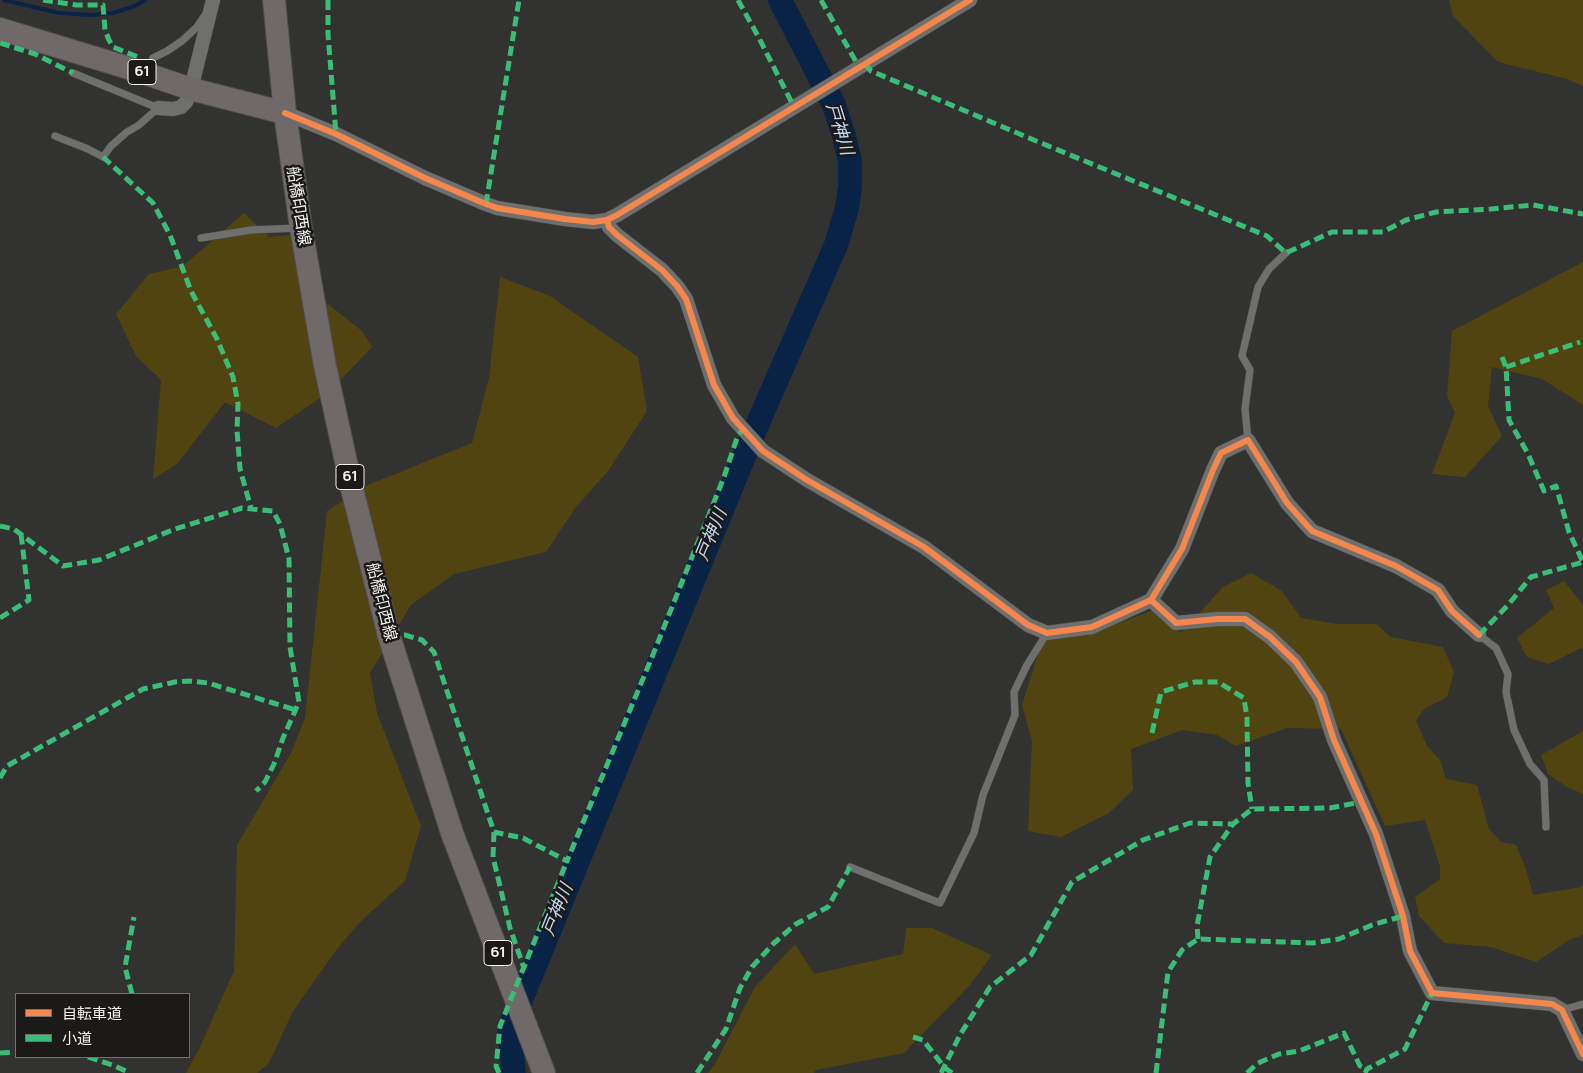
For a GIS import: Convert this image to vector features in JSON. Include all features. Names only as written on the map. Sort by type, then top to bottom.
[{"type":"main road","name":"船橋印西線","points":[[274,0],[285,113],[301,228],[325,366],[352,489],[375,581],[389,636],[452,833],[544,1073]]},
{"type":"main road","name":"61","points":[[0,29],[192,89],[285,113]]},
{"type":"street","points":[[285,113],[345,138],[425,178],[497,208],[565,219],[593,222],[606,220],[970,0]]},
{"type":"street","points":[[158,108],[173,109],[181,107],[186,102],[192,89],[213,1]]},
{"type":"street","points":[[606,220],[609,227],[617,235],[662,270],[686,299],[714,385],[742,430],[764,451],[807,480],[924,547],[1028,625],[1047,633],[1092,627],[1151,600],[1182,549],[1221,453],[1248,440],[1287,504],[1312,531],[1396,566],[1438,590],[1452,611],[1479,635]]},
{"type":"street","points":[[1151,600],[1176,623],[1218,619],[1244,619],[1270,637],[1300,669],[1320,697],[1334,740],[1376,834],[1404,916],[1410,951],[1432,993],[1552,1004],[1562,1010],[1583,1054]]},
{"type":"lane","points":[[153,58],[175,46],[197,27],[213,1]]},
{"type":"lane","points":[[55,136],[88,148],[103,157],[111,146],[158,108],[73,73]]},
{"type":"lane","points":[[201,238],[251,230],[301,228]]},
{"type":"lane","points":[[1248,440],[1245,409],[1250,370],[1242,356],[1258,287],[1268,269],[1286,253]]},
{"type":"lane","points":[[850,867],[940,903],[974,833],[983,796],[1015,715],[1014,692],[1027,665],[1047,633]]},
{"type":"lane","points":[[1479,635],[1496,648],[1508,674],[1506,692],[1514,730],[1530,764],[1544,780],[1546,827]]},
{"type":"lane","points":[[1562,1010],[1583,1004]]},
{"type":"shaded area","points":[[1449,0],[1583,0],[1583,86],[1567,79],[1498,62],[1453,16]]},
{"type":"shaded area","points":[[244,213],[269,237],[313,233],[324,301],[362,331],[372,347],[329,392],[276,428],[225,402],[177,464],[153,479],[161,380],[136,356],[116,314],[149,274],[183,266]]},
{"type":"shaded area","points":[[1583,262],[1583,405],[1542,379],[1492,367],[1488,406],[1502,436],[1465,477],[1432,474],[1455,413],[1447,396],[1452,331]]},
{"type":"shaded area","points":[[500,277],[550,296],[638,357],[647,411],[608,471],[576,507],[546,552],[454,574],[411,605],[370,673],[377,713],[421,826],[405,881],[359,923],[337,949],[293,1011],[269,1063],[257,1073],[186,1073],[199,1049],[234,971],[237,845],[291,753],[305,718],[327,511],[368,485],[472,443],[489,378]]},
{"type":"shaded area","points":[[1251,573],[1282,591],[1301,618],[1338,624],[1376,624],[1391,637],[1443,647],[1454,672],[1447,697],[1424,709],[1416,721],[1427,746],[1440,760],[1446,779],[1477,785],[1489,829],[1501,842],[1516,845],[1526,869],[1533,895],[1581,887],[1583,884],[1583,935],[1569,940],[1536,962],[1491,947],[1444,943],[1419,916],[1415,897],[1440,879],[1440,866],[1425,820],[1385,826],[1341,729],[1287,728],[1236,746],[1217,735],[1182,730],[1131,749],[1133,790],[1109,813],[1061,837],[1028,831],[1032,741],[1022,705],[1043,638],[1102,629],[1154,610],[1181,633],[1223,587]]},
{"type":"shaded area","points":[[1564,581],[1583,605],[1583,649],[1581,648],[1549,664],[1527,657],[1517,638],[1554,608],[1546,590]]},
{"type":"shaded area","points":[[1583,731],[1583,794],[1567,787],[1548,774],[1541,755]]},
{"type":"shaded area","points":[[906,928],[932,928],[992,955],[970,985],[904,1053],[816,1070],[814,1073],[708,1073],[715,1064],[755,987],[795,944],[814,974],[903,954]]},
{"type":"waterway","points":[[4,0],[59,13],[91,15],[113,13],[135,6],[145,0]]},
{"type":"waterway","name":"戸神川","points":[[514,1073],[509,1029],[754,432],[836,245],[847,208],[850,186],[850,161],[844,136],[834,105],[780,0]]},
{"type":"marked path","points":[[43,0],[76,5],[103,5],[105,30],[109,40],[113,47],[138,57],[140,63],[135,70]]},
{"type":"marked path","points":[[328,0],[328,34],[336,134]]},
{"type":"marked path","points":[[486,204],[519,0]]},
{"type":"marked path","points":[[738,0],[794,107]]},
{"type":"marked path","points":[[821,0],[859,67]]},
{"type":"marked path","points":[[0,43],[35,54],[73,73]]},
{"type":"marked path","points":[[865,64],[871,71],[1267,236],[1286,253],[1332,232],[1383,232],[1406,220],[1436,212],[1533,205],[1583,214]]},
{"type":"marked path","points":[[103,157],[153,203],[170,235],[191,291],[217,339],[233,377],[238,404],[237,430],[240,469],[251,508]]},
{"type":"marked path","points":[[1506,367],[1580,342]]},
{"type":"marked path","points":[[1502,357],[1506,367],[1509,420],[1528,454],[1544,491],[1556,486],[1569,532],[1583,562]]},
{"type":"marked path","points":[[389,636],[405,635],[422,640],[434,652],[494,832],[523,838],[567,861],[652,657],[724,477],[737,438],[742,430]]},
{"type":"marked path","points":[[0,526],[14,529],[63,566],[99,560],[175,529],[242,508],[273,511],[280,524],[289,559],[290,647],[299,702],[274,764],[265,782],[256,791]]},
{"type":"marked path","points":[[0,618],[29,600],[21,534]]},
{"type":"marked path","points":[[1479,635],[1508,605],[1531,577],[1583,562]]},
{"type":"marked path","points":[[0,778],[7,766],[143,689],[175,682],[208,683],[296,710]]},
{"type":"marked path","points":[[1152,733],[1161,692],[1195,682],[1218,682],[1244,698],[1247,718],[1248,783],[1252,809]]},
{"type":"marked path","points":[[1198,939],[1197,926],[1210,857],[1233,824],[1252,809],[1330,808],[1361,802]]},
{"type":"marked path","points":[[941,1073],[960,1035],[990,987],[1031,955],[1072,882],[1143,840],[1190,823],[1233,824]]},
{"type":"marked path","points":[[494,832],[493,857],[510,928],[524,968]]},
{"type":"marked path","points":[[499,1073],[496,1066],[500,1026],[567,861]]},
{"type":"marked path","points":[[697,1073],[726,1029],[740,988],[752,967],[774,943],[796,924],[828,907],[850,867]]},
{"type":"marked path","points":[[1156,1073],[1168,972],[1182,950],[1198,939],[1313,943],[1339,939],[1372,925],[1403,916]]},
{"type":"marked path","points":[[132,993],[125,967],[134,917]]},
{"type":"marked path","points":[[1365,1073],[1367,1069],[1405,1049],[1432,993]]},
{"type":"marked path","points":[[1247,1073],[1258,1063],[1279,1054],[1299,1051],[1344,1033],[1360,1066],[1367,1069]]},
{"type":"marked path","points":[[913,1037],[923,1040],[945,1068],[952,1073]]},
{"type":"marked path","points":[[0,1053],[15,1052]]},
{"type":"marked path","points":[[91,1058],[130,1073]]},
{"type":"cycle path","points":[[285,113],[336,134],[425,178],[497,208],[565,219],[593,222],[607,220],[970,0]]},
{"type":"cycle path","points":[[607,220],[609,227],[662,270],[686,299],[714,385],[733,418],[763,451],[807,480],[924,547],[1028,625],[1047,633],[1092,627],[1151,600],[1182,549],[1221,453],[1248,440],[1287,503],[1312,531],[1396,566],[1438,590],[1452,611],[1479,635]]},
{"type":"cycle path","points":[[1151,600],[1176,623],[1218,619],[1245,619],[1270,637],[1296,662],[1320,697],[1334,740],[1376,834],[1403,916],[1410,951],[1432,993],[1552,1004],[1562,1010],[1583,1054]]}]
